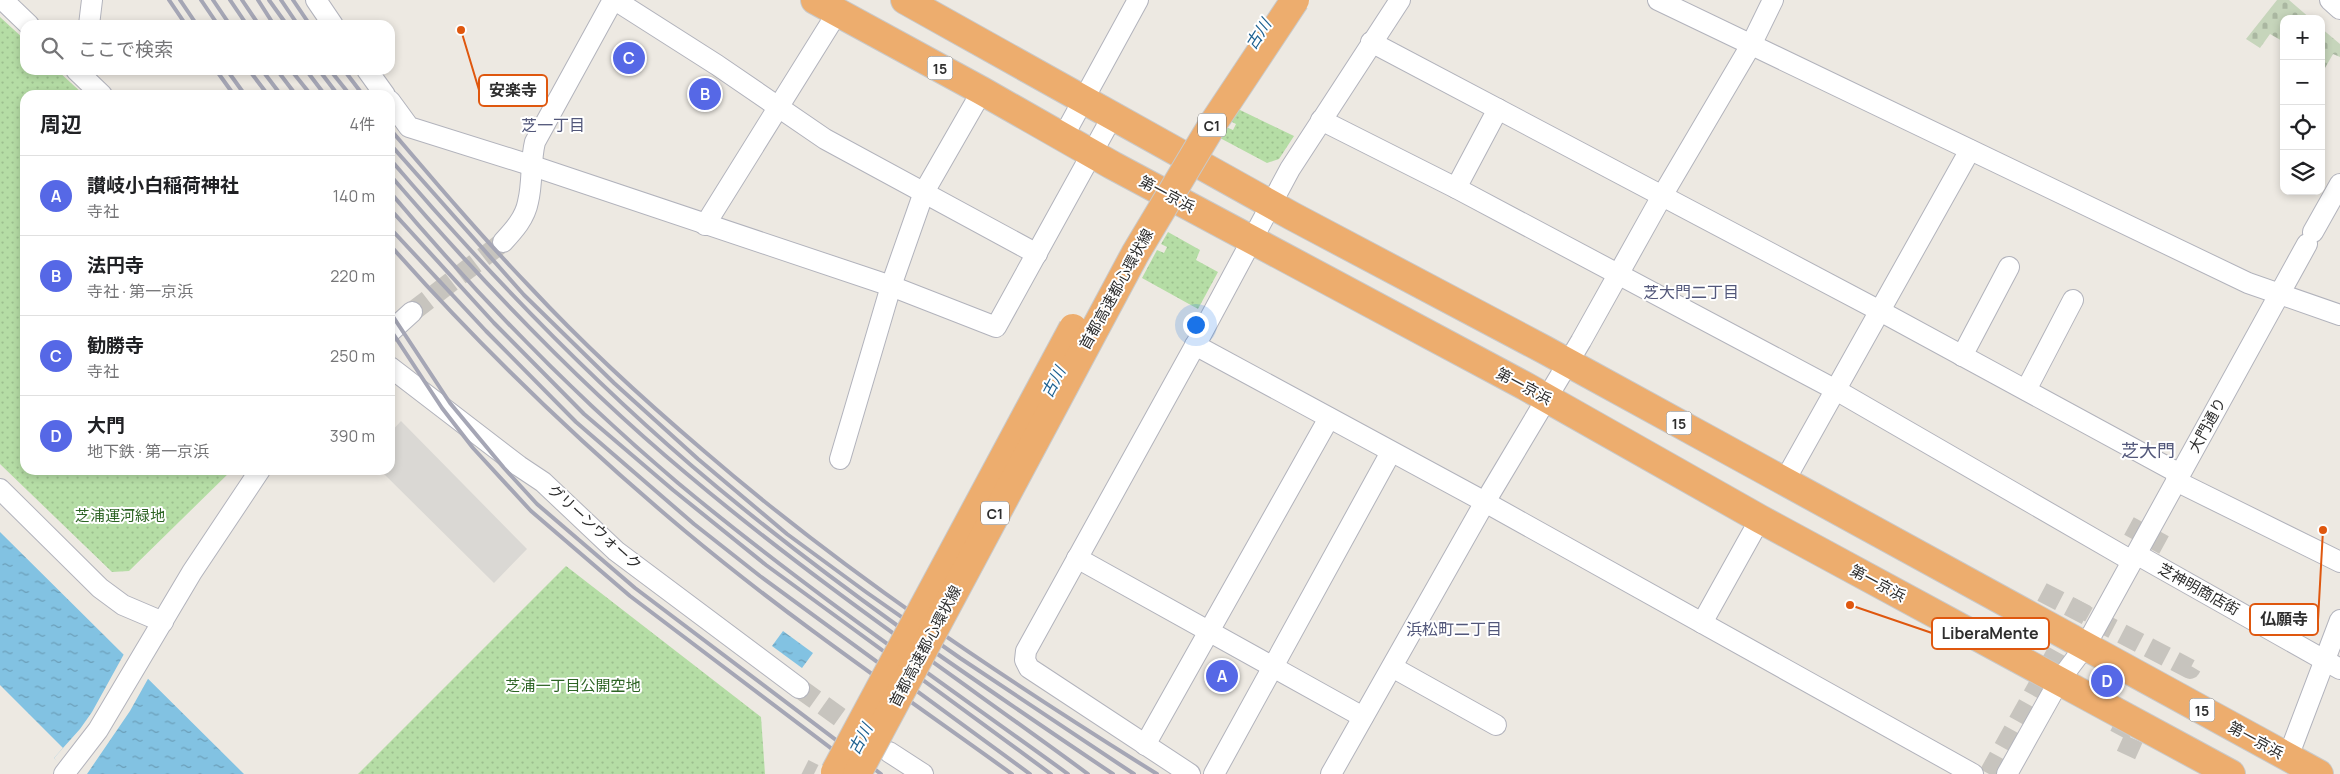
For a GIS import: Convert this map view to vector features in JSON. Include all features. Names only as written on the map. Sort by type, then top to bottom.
[{"type":"highway","name":"第一京浜","points":[[905,0],[1270,204],[1785,480],[2319,774]]},
{"type":"highway","name":"首都高速都心環状線","points":[[840,773],[1118,246],[1200,109],[1272,0]]},
{"type":"highway","name":"首都高速都心環状線","points":[[840,773],[1135,254],[1214,122],[1295,0]]},
{"type":"highway","name":"第一京浜","points":[[826,6],[1136,178],[1547,398],[1760,519],[2064,684],[2218,771]]},
{"type":"street","points":[[3,0],[25,20]]},
{"type":"street","points":[[90,20],[92,0]]},
{"type":"street","points":[[503,242],[522,219],[528,202],[530,165],[535,142],[614,0],[717,65],[825,138],[1037,254]]},
{"type":"street","points":[[1063,137],[1138,0]]},
{"type":"street","points":[[1190,774],[1029,668],[1025,660],[1026,650],[1195,345],[1270,204],[1321,120],[1400,0]]},
{"type":"street","points":[[1658,0],[1750,46],[2248,284],[2340,315]]},
{"type":"street","points":[[1331,774],[1485,502],[1568,363],[1662,196],[1750,46],[1773,0]]},
{"type":"street","points":[[2330,0],[2340,9]]},
{"type":"street","points":[[705,225],[779,108],[826,6]]},
{"type":"street","points":[[1371,42],[1880,311],[2026,390],[2178,477],[2340,562]]},
{"type":"street","points":[[84,75],[97,90]]},
{"type":"street","points":[[371,75],[381,90]]},
{"type":"street","points":[[840,459],[890,286],[924,192],[982,91]]},
{"type":"street","points":[[395,108],[409,127],[530,165],[890,286],[996,327],[1112,117]]},
{"type":"street","points":[[1456,188],[1498,109]]},
{"type":"street","name":"芝神明商店街","points":[[1321,120],[1456,188],[1618,276],[1836,390],[2134,558],[2333,664]]},
{"type":"street","points":[[1785,480],[1970,150]]},
{"type":"street","name":"大門通り","points":[[2064,684],[2340,184]]},
{"type":"street","points":[[1962,356],[2009,267]]},
{"type":"street","points":[[2026,390],[2073,300]]},
{"type":"street","points":[[395,327],[412,312]]},
{"type":"street","points":[[1195,345],[1485,502],[1973,774]]},
{"type":"street","name":"グリーンウォーク","points":[[395,371],[519,466],[543,482],[616,551],[799,688]]},
{"type":"street","points":[[1145,745],[1329,418]]},
{"type":"street","points":[[1214,774],[1391,452]]},
{"type":"street","points":[[64,774],[98,730],[192,572],[257,475]]},
{"type":"street","points":[[0,489],[100,588],[123,605],[163,622]]},
{"type":"street","points":[[1702,623],[1760,519]]},
{"type":"street","points":[[1077,558],[1363,716]]},
{"type":"street","points":[[2288,757],[2333,664],[2340,620]]},
{"type":"street","points":[[1392,667],[1496,725]]},
{"type":"street","points":[[2007,774],[2064,684]]},
{"type":"street","points":[[2022,774],[2064,684]]},
{"type":"street","points":[[889,752],[923,774]]},
{"type":"green space","points":[[2277,0],[2289,0],[2306,15],[2280,15],[2280,40],[2270,34],[2260,48],[2246,39]]},
{"type":"green space","name":"芝浦運河緑地","points":[[0,17],[20,35],[20,75],[62,75],[79,90],[20,90],[20,475],[227,475],[129,571],[112,572],[0,464]]},
{"type":"green space","points":[[2325,31],[2340,44],[2340,57],[2333,54],[2325,68]]},
{"type":"green space","points":[[1238,109],[1294,136],[1279,159],[1267,163],[1220,138],[1226,127],[1233,130],[1236,124],[1230,121]]},
{"type":"green space","points":[[1168,232],[1200,250],[1196,260],[1218,272],[1198,309],[1142,278],[1157,250],[1164,253],[1167,247],[1161,244]]},
{"type":"green space","name":"芝浦一丁目公開空地","points":[[566,566],[761,717],[765,774],[358,774]]},
{"type":"shaded area","points":[[401,421],[527,549],[494,583],[385,475],[395,475],[395,428]]},
{"type":"water","points":[[0,532],[244,774],[69,774],[54,758],[63,748],[0,685]]},
{"type":"water","points":[[783,631],[813,653],[802,668],[772,646]]},
{"type":"pier","points":[[124,654],[149,677],[130,711],[87,774],[66,774],[54,758],[80,729],[92,712]]},
{"type":"tunnel","points":[[412,312],[503,242]]},
{"type":"tunnel","points":[[2129,526],[2164,545]]},
{"type":"tunnel","points":[[2042,592],[2190,669],[2193,664]]},
{"type":"tunnel","points":[[1989,774],[2084,603]]},
{"type":"tunnel","points":[[799,688],[869,738]]},
{"type":"tunnel","points":[[2115,722],[2136,733],[2126,755]]},
{"type":"tunnel","points":[[804,769],[814,774]]},
{"type":"railway","points":[[169,0],[183,20]]},
{"type":"railway","points":[[180,0],[194,20]]},
{"type":"railway","points":[[201,0],[215,20]]},
{"type":"railway","points":[[213,0],[227,20]]},
{"type":"railway","points":[[230,0],[244,20]]},
{"type":"railway","points":[[242,0],[256,20]]},
{"type":"railway","points":[[258,0],[271,20]]},
{"type":"railway","points":[[269,0],[283,20]]},
{"type":"railway","points":[[281,0],[295,20]]},
{"type":"railway","points":[[293,0],[307,20]]},
{"type":"railway","points":[[220,75],[230,90]]},
{"type":"railway","points":[[231,75],[241,90]]},
{"type":"railway","points":[[253,75],[264,90]]},
{"type":"railway","points":[[266,75],[277,90]]},
{"type":"railway","points":[[281,75],[292,90]]},
{"type":"railway","points":[[295,75],[307,90]]},
{"type":"railway","points":[[310,75],[321,90]]},
{"type":"railway","points":[[323,75],[334,90]]},
{"type":"railway","points":[[334,75],[346,90]]},
{"type":"railway","points":[[348,75],[359,90]]},
{"type":"railway","points":[[395,135],[477,230],[572,331],[659,412],[757,496],[867,581],[924,621],[982,661],[1157,774]]},
{"type":"railway","points":[[395,150],[524,295],[614,383],[698,459],[787,534],[866,592],[960,658],[1134,774]]},
{"type":"railway","points":[[395,165],[461,240],[535,318],[612,394],[692,466],[742,508],[845,588],[951,664],[1113,774]]},
{"type":"railway","points":[[395,181],[532,331],[647,440],[735,514],[785,553],[1088,774]]},
{"type":"railway","points":[[395,198],[528,344],[602,416],[678,483],[822,596],[1068,774]]},
{"type":"railway","points":[[395,214],[494,323],[584,414],[673,490],[766,565],[1051,774]]},
{"type":"railway","points":[[395,233],[486,331],[576,422],[694,524],[760,576],[1030,774]]},
{"type":"railway","points":[[395,251],[460,321],[532,394],[646,498],[764,595],[1012,774]]},
{"type":"railway","points":[[395,320],[450,403],[504,468],[537,504],[635,588],[881,774]]},
{"type":"railway","points":[[395,337],[442,408],[473,448],[531,511],[630,596],[865,774]]},
{"type":"place","name":"安楽寺","points":[[461,30]]},
{"type":"place","name":"勧勝寺","points":[[629,58]]},
{"type":"place","name":"法円寺","points":[[705,94]]},
{"type":"place","name":"仏願寺","points":[[2323,530]]},
{"type":"place","name":"LiberaMente","points":[[1850,605]]},
{"type":"place","name":"讃岐小白稲荷神社","points":[[1222,676]]},
{"type":"place","name":"大門","points":[[2107,681]]},
{"type":"district","name":"芝一丁目","points":[[553,125]]},
{"type":"district","name":"芝大門二丁目","points":[[1691,292]]},
{"type":"district","name":"芝大門","points":[[2148,450]]},
{"type":"district","name":"浜松町二丁目","points":[[1454,629]]},
{"type":"water label","name":"古川","points":[[1258,34]]},
{"type":"water label","name":"古川","points":[[1053,382]]},
{"type":"water label","name":"古川","points":[[860,739]]}]
